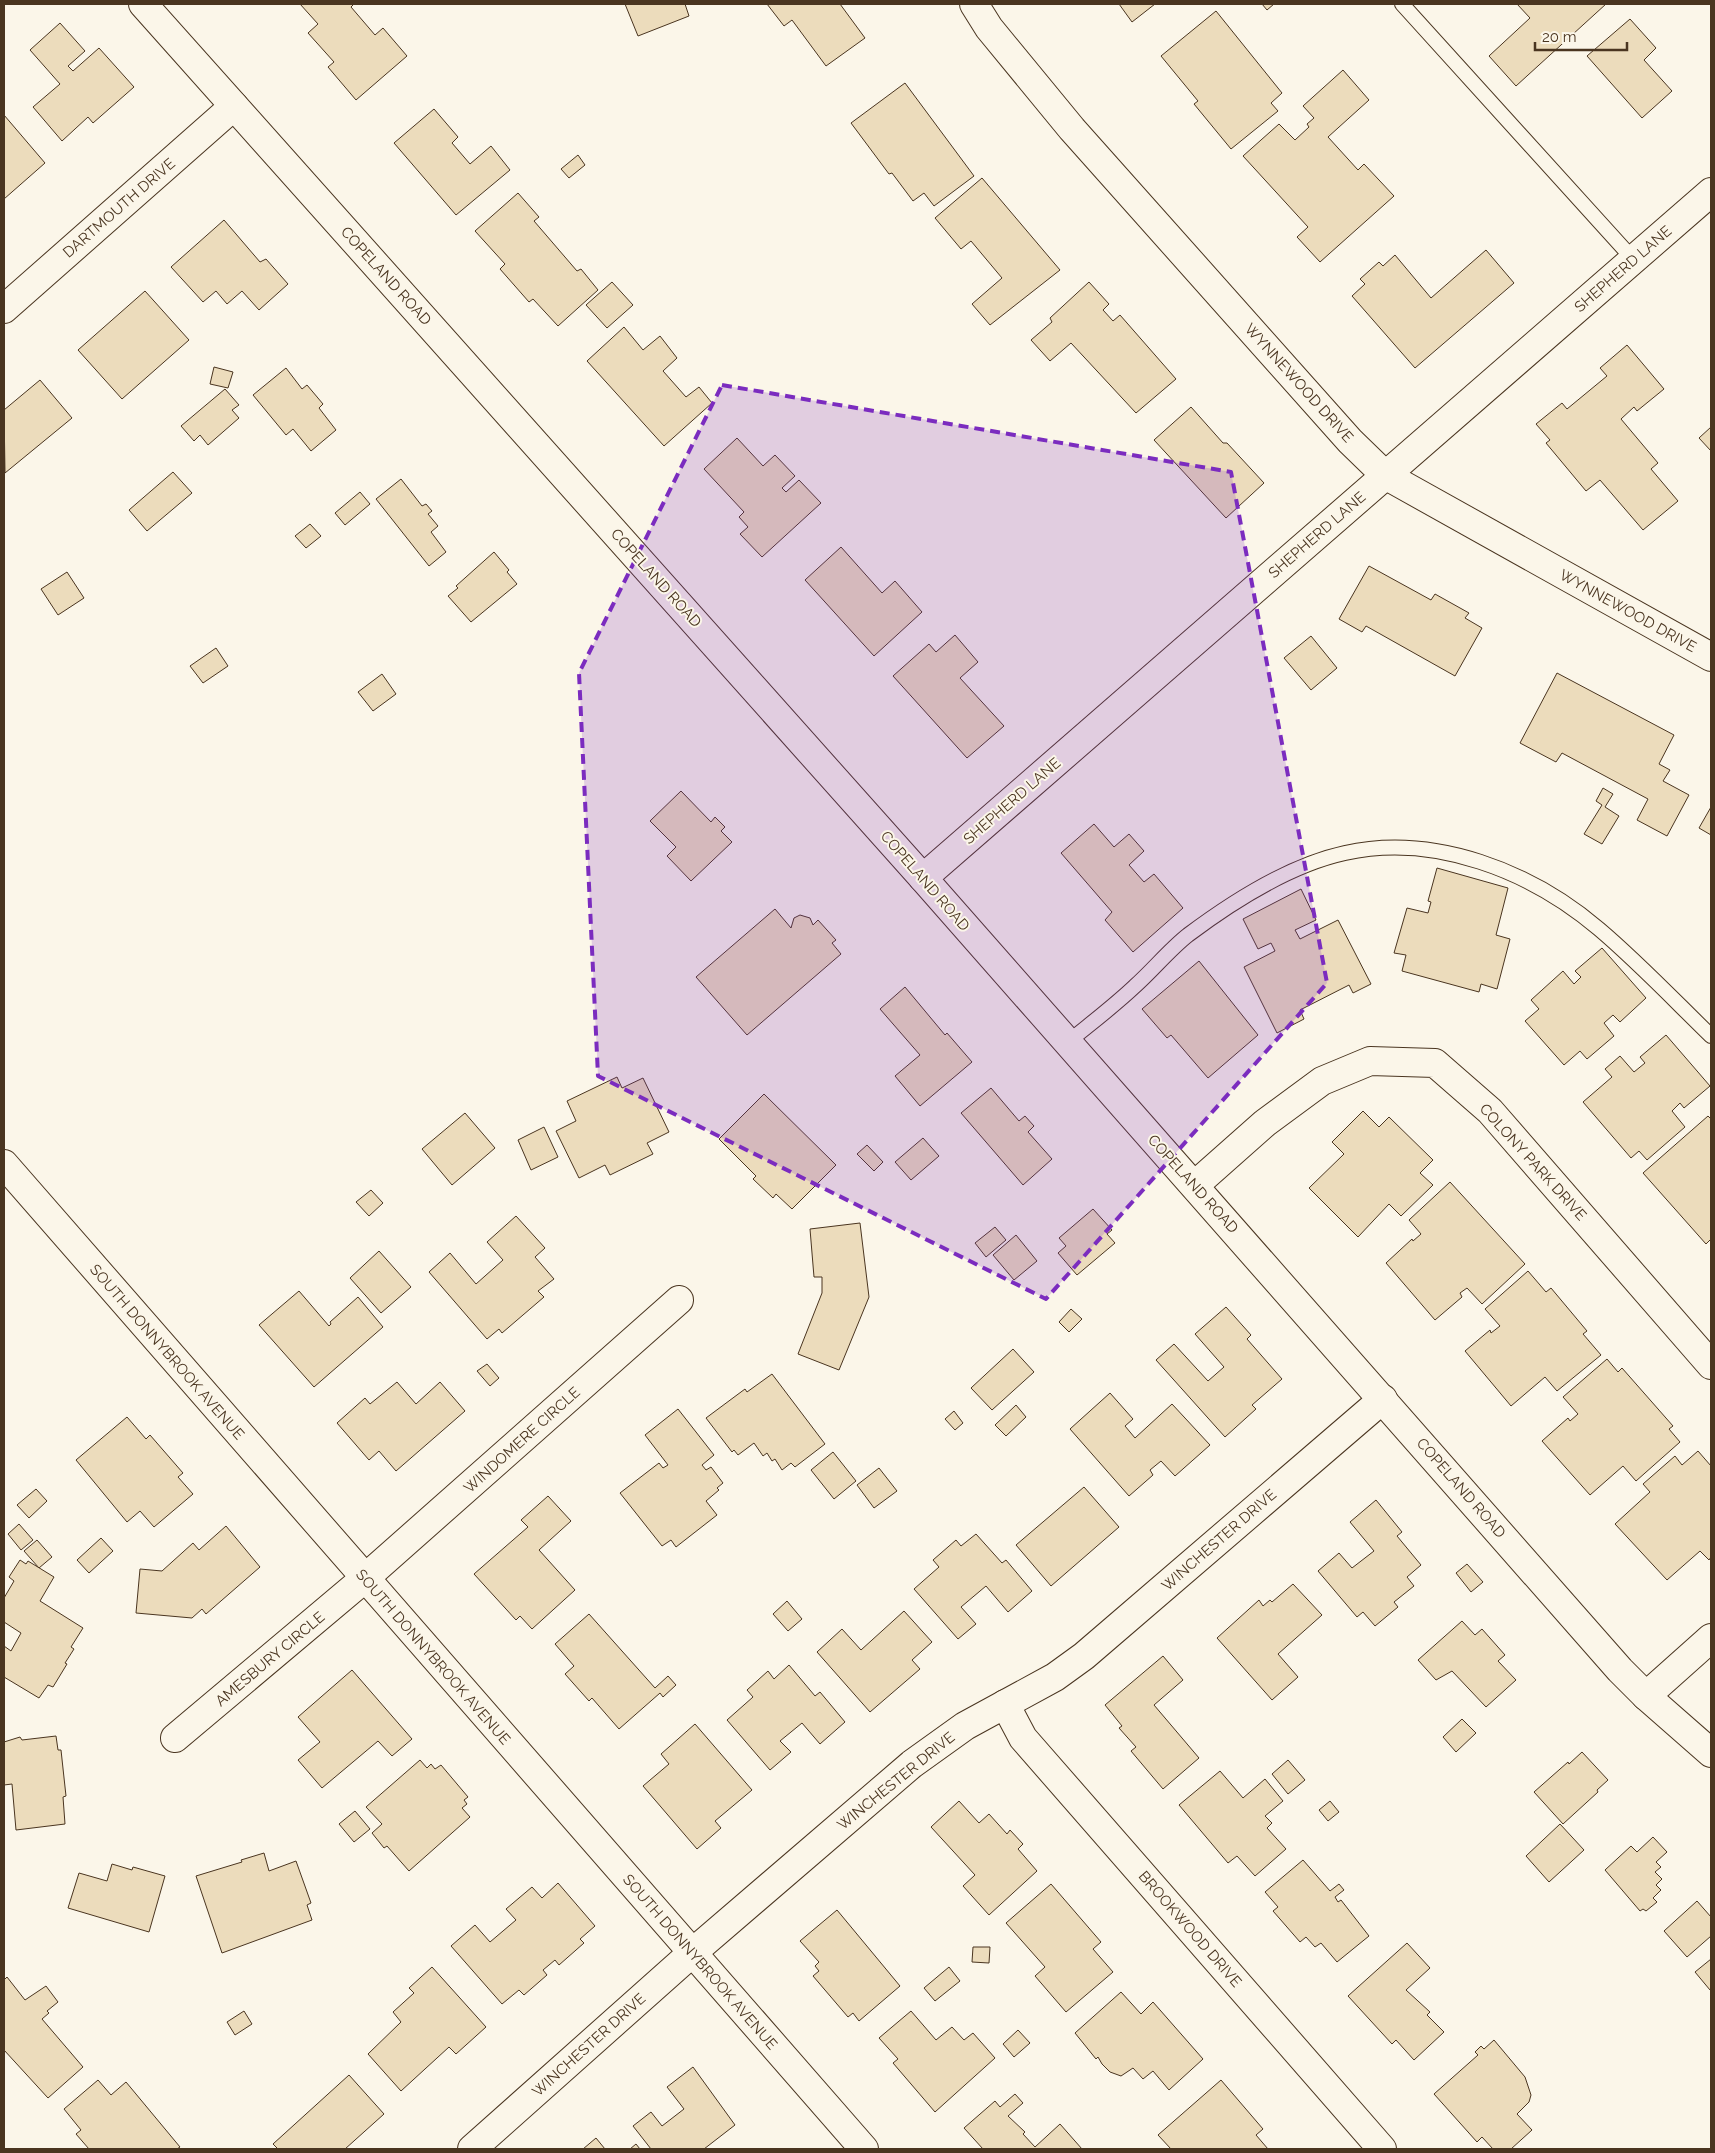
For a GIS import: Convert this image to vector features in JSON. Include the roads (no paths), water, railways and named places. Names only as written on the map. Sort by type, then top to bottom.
[{"type":"street","name":"COPELAND ROAD","points":[[143,4],[923,878],[1602,1650],[1646,1696],[1711,1753]]},
{"type":"street","name":"WYNNEWOOD DRIVE","points":[[974,4],[989,28],[1072,130],[1350,441],[1385,475],[1711,657]]},
{"type":"street","name":"DARTMOUTH DRIVE","points":[[4,309],[234,106]]},
{"type":"street","name":"SHEPHERD LANE","points":[[923,878],[1711,192]]},
{"type":"street","name":"COLONY PARK DRIVE","points":[[1195,1185],[1265,1124],[1322,1081],[1370,1061],[1435,1063],[1490,1111],[1711,1366]]},
{"type":"street","name":"SOUTH DONNYBROOK AVENUE","points":[[4,1164],[364,1579],[864,2149]]},
{"type":"street","name":"WINDOMERE CIRCLE","points":[[364,1579],[679,1300]]},
{"type":"street","name":"WINCHESTER DRIVE","points":[[472,2149],[692,1953],[912,1764],[965,1726],[1055,1677],[1084,1656],[1383,1399]]},
{"type":"street","name":"AMESBURY CIRCLE","points":[[175,1738],[364,1579]]},
{"type":"street","points":[[1646,1696],[1711,1638]]},
{"type":"street","name":"BROOKWOOD DRIVE","points":[[1005,1704],[1022,1738],[1382,2149]]},
{"type":"lane","points":[[1402,4],[1634,260]]},
{"type":"lane","points":[[1067,1043],[1135,987],[1187,936],[1242,899],[1292,872],[1345,853],[1395,848],[1452,854],[1508,871],[1555,898],[1598,928],[1711,1036]]}]
